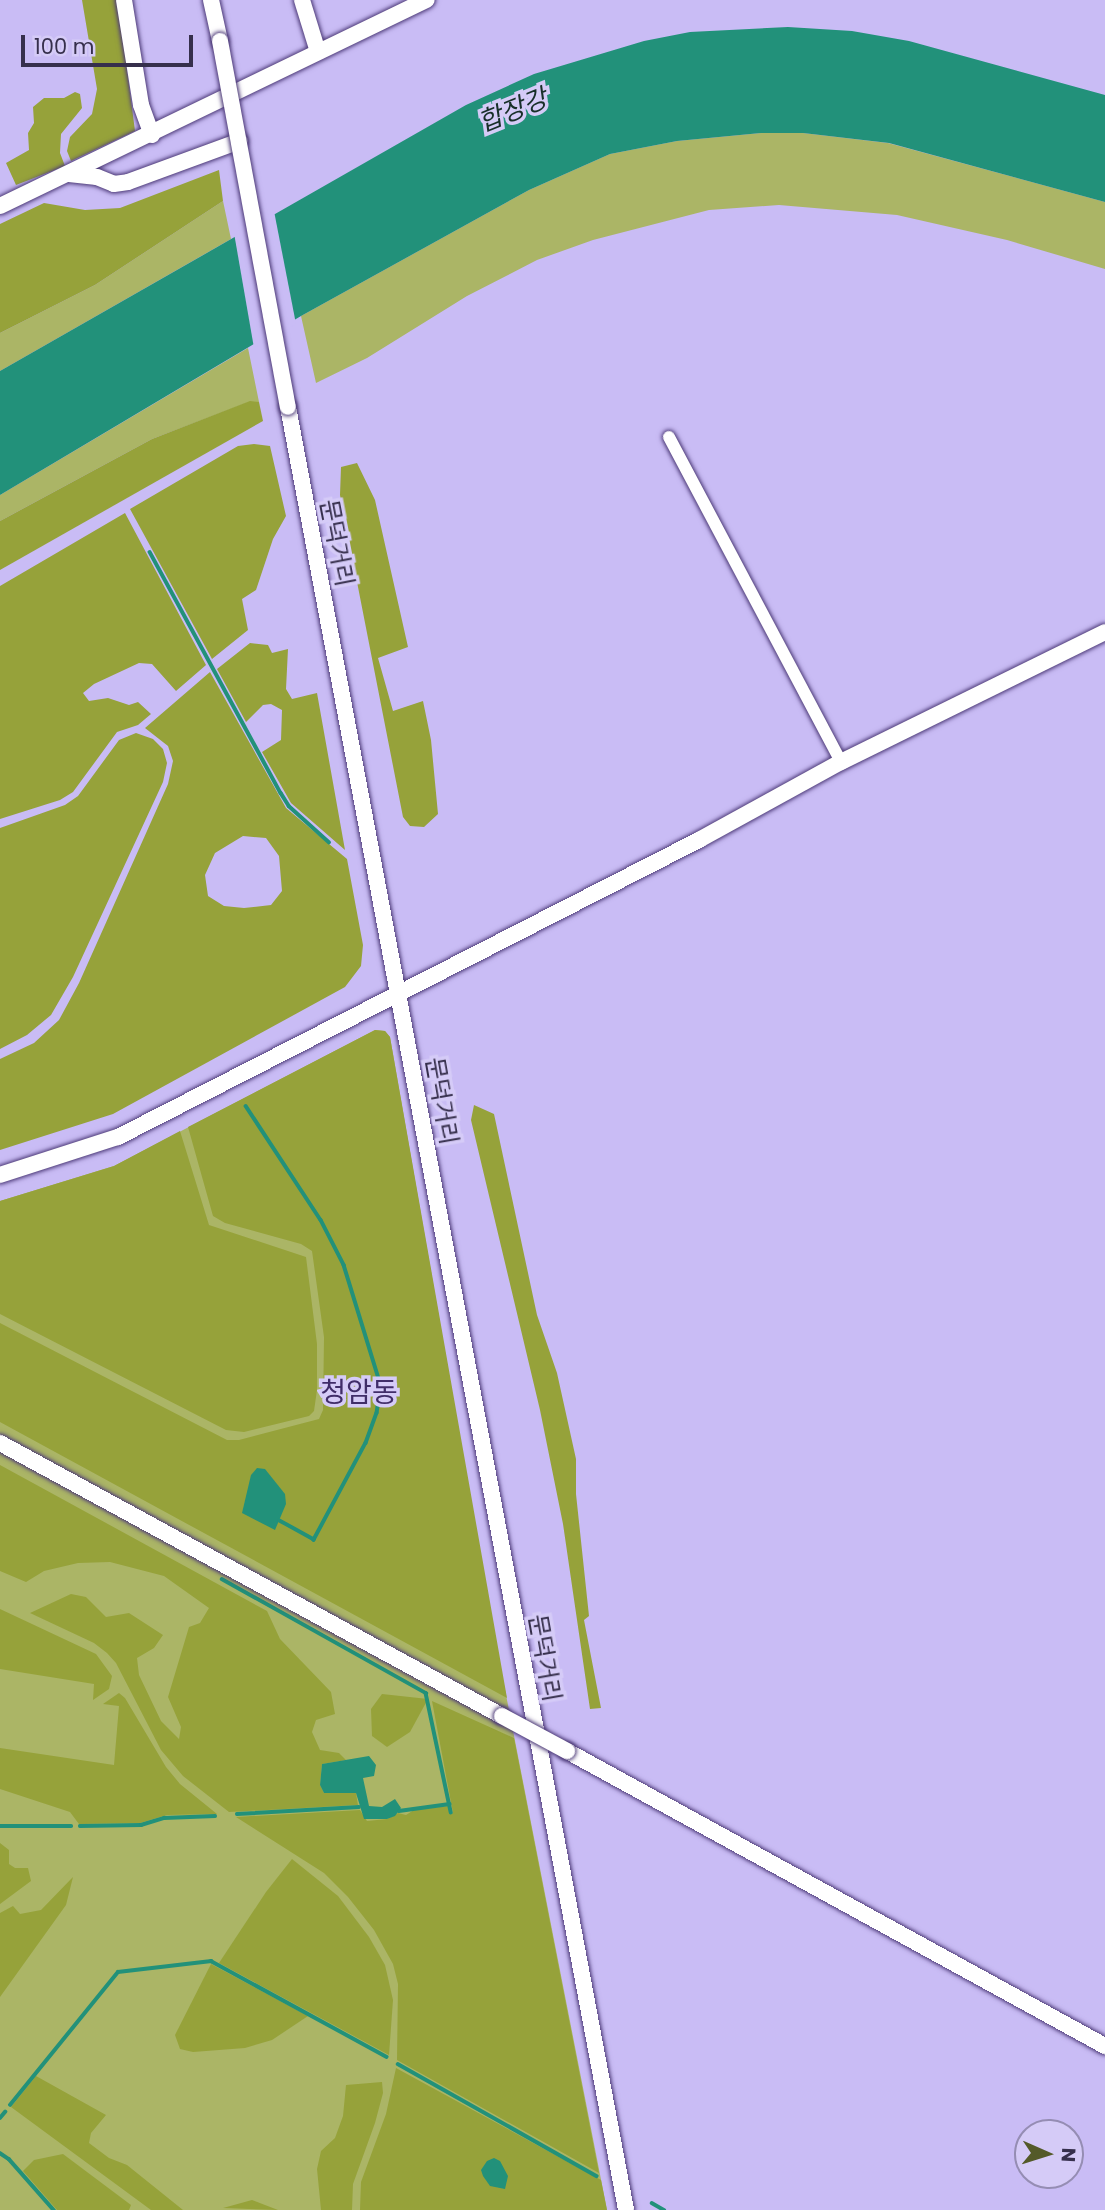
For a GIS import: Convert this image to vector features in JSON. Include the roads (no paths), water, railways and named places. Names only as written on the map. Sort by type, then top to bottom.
[{"type":"street","points":[[124,0],[141,105],[152,135]]},
{"type":"street","name":"문덕거리","points":[[211,0],[240,141],[626,2210]]},
{"type":"street","points":[[302,0],[318,52]]},
{"type":"street","points":[[0,206],[427,0]]},
{"type":"street","points":[[68,173],[97,177],[114,184],[128,182],[240,141]]},
{"type":"street","points":[[669,437],[841,762]]},
{"type":"street","points":[[0,1175],[118,1137],[399,991],[437,975],[699,841],[841,762],[1105,632]]},
{"type":"street","points":[[0,1443],[1105,2046]]},
{"type":"water","name":"합장강","points":[[788,27],[852,31],[909,41],[1105,95],[1105,202],[889,143],[803,133],[761,133],[677,141],[610,154],[529,190],[301,316],[0,495],[0,371],[466,105],[534,74],[644,41],[690,32]]},
{"type":"water","points":[[257,1468],[265,1469],[285,1494],[286,1504],[275,1530],[242,1513],[251,1475]]},
{"type":"water","points":[[369,1756],[376,1765],[374,1776],[363,1778],[369,1806],[382,1807],[395,1799],[401,1808],[395,1816],[387,1819],[364,1819],[356,1793],[324,1793],[320,1785],[322,1764]]},
{"type":"water","points":[[494,2158],[500,2161],[508,2176],[505,2189],[490,2186],[483,2176],[481,2170],[487,2161]]},
{"type":"waterway","points":[[150,552],[289,806],[329,842]]},
{"type":"waterway","points":[[246,1106],[321,1220],[344,1265],[381,1385],[377,1413],[366,1443],[314,1540],[280,1521]]},
{"type":"waterway","points":[[222,1579],[426,1693],[451,1812]]},
{"type":"waterway","points":[[399,1811],[450,1804]]},
{"type":"waterway","points":[[237,1814],[359,1807]]},
{"type":"waterway","points":[[80,1826],[141,1825],[164,1818],[215,1816]]},
{"type":"waterway","points":[[0,1826],[71,1826]]},
{"type":"waterway","points":[[10,2105],[118,1972],[211,1961],[387,2057]]},
{"type":"waterway","points":[[398,2064],[597,2176]]},
{"type":"waterway","points":[[0,2118],[5,2112]]},
{"type":"waterway","points":[[0,2153],[9,2159],[54,2210]]},
{"type":"waterway","points":[[652,2203],[664,2210]]},
{"type":"district","name":"청암동","points":[[359,1393]]}]
